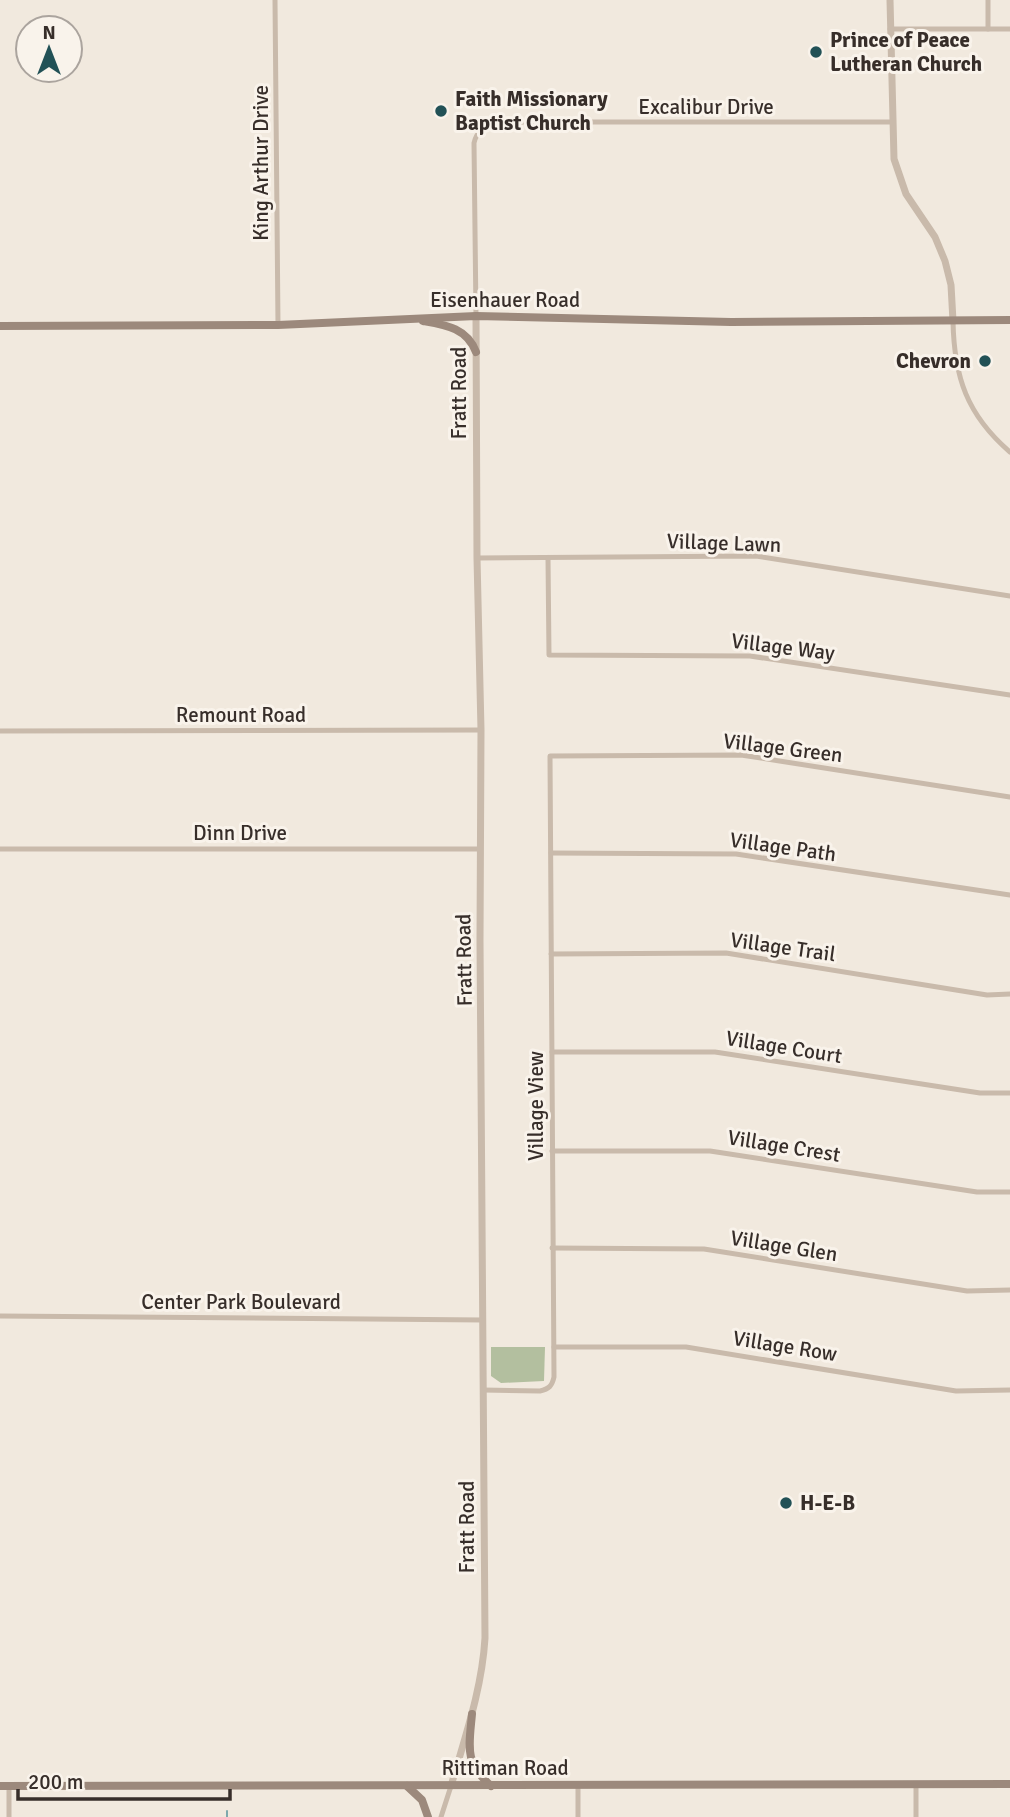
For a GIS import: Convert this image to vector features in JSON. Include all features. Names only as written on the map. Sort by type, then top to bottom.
[{"type":"main road","name":"Eisenhauer Road","points":[[0,326],[278,325],[476,316],[731,322],[1010,320]]},
{"type":"main road","points":[[403,318],[456,328],[470,339],[476,352]]},
{"type":"main road","points":[[472,1714],[470,1761],[491,1786]]},
{"type":"main road","name":"Rittiman Road","points":[[4,1786],[1010,1784]]},
{"type":"main road","points":[[407,1786],[422,1800],[428,1817]]},
{"type":"street","name":"King Arthur Drive","points":[[275,0],[278,325]]},
{"type":"street","points":[[890,0],[894,159],[902,186],[915,211],[934,237],[945,261],[951,285],[956,359],[962,387],[979,420],[1010,452]]},
{"type":"street","points":[[988,0],[988,29]]},
{"type":"street","points":[[890,29],[1010,29]]},
{"type":"street","name":"Excalibur Drive","points":[[479,131],[496,122],[892,122]]},
{"type":"street","name":"Fratt Road","points":[[451,1786],[482,1672],[485,1637],[481,730],[474,156],[474,143],[479,131]]},
{"type":"street","name":"Village Lawn","points":[[477,558],[756,556],[1010,596]]},
{"type":"street","name":"Village Way","points":[[548,558],[550,655],[750,656],[1010,695]]},
{"type":"street","name":"Remount Road","points":[[0,732],[481,730]]},
{"type":"street","name":"Village Green","points":[[550,757],[741,755],[1010,797]]},
{"type":"street","name":"Village View","points":[[483,1390],[540,1391],[552,1384],[554,1377],[550,757]]},
{"type":"street","name":"Dinn Drive","points":[[0,849],[480,849]]},
{"type":"street","name":"Village Path","points":[[551,853],[736,854],[1010,895]]},
{"type":"street","name":"Village Trail","points":[[551,954],[726,953],[987,995],[1010,994]]},
{"type":"street","name":"Village Court","points":[[552,1052],[715,1052],[980,1093],[1010,1093]]},
{"type":"street","name":"Village Crest","points":[[552,1151],[710,1151],[977,1192],[1010,1192]]},
{"type":"street","name":"Village Glen","points":[[552,1248],[704,1249],[967,1291],[1010,1290]]},
{"type":"street","name":"Center Park Boulevard","points":[[0,1316],[482,1320]]},
{"type":"street","name":"Village Row","points":[[554,1347],[686,1347],[956,1391],[1010,1390]]},
{"type":"street","points":[[916,1784],[916,1817]]},
{"type":"street","points":[[4,1786],[9,1817]]},
{"type":"street","points":[[441,1817],[451,1786]]},
{"type":"street","points":[[578,1786],[578,1817]]},
{"type":"green space","points":[[491,1347],[545,1347],[544,1381],[501,1383],[491,1376]]},
{"type":"waterway","points":[[227,1811],[227,1817]]},
{"type":"place","name":"Prince of Peace Lutheran Church","points":[[816,52]]},
{"type":"place","name":"Faith Missionary Baptist Church","points":[[441,111]]},
{"type":"place","name":"Chevron","points":[[985,361]]},
{"type":"place","name":"H-E-B","points":[[786,1503]]}]
